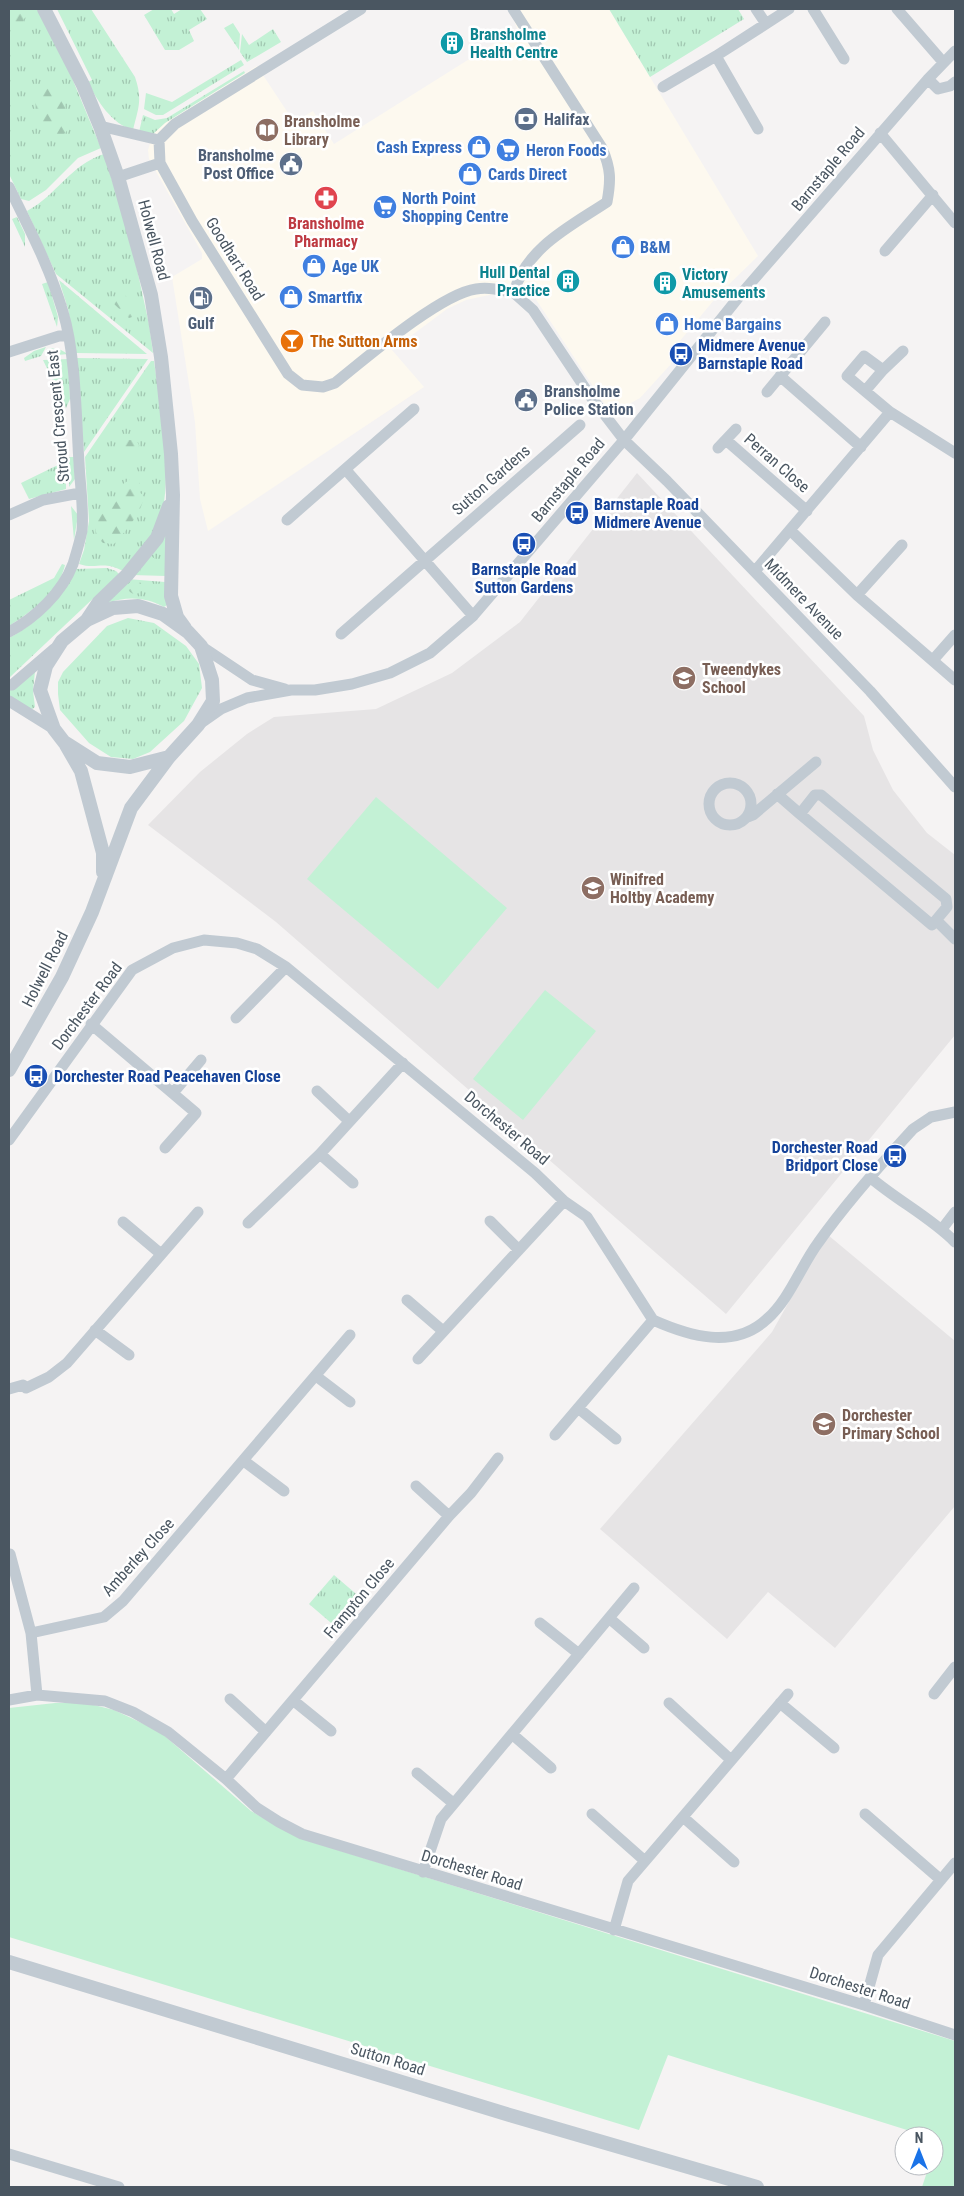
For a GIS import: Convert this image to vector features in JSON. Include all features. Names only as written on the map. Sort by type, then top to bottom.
[{"type":"street","name":"Holwell Road","points":[[44,9],[83,85],[100,126],[118,177],[150,295],[158,339],[171,454],[173,496],[171,596],[177,616],[188,632]]},
{"type":"street","points":[[100,126],[159,140],[174,124],[361,9]]},
{"type":"street","points":[[512,9],[602,148],[609,165],[611,182],[607,202],[537,250],[517,279],[514,293],[533,310],[591,397],[624,440]]},
{"type":"street","points":[[756,9],[766,24]]},
{"type":"street","points":[[663,87],[716,56],[789,9]]},
{"type":"street","points":[[813,9],[844,58]]},
{"type":"street","points":[[897,9],[942,62]]},
{"type":"street","name":"Barnstaple Road","points":[[198,725],[221,709],[246,698],[291,690],[315,690],[352,684],[390,673],[430,653],[473,616],[624,440],[742,293],[942,62],[955,51]]},
{"type":"street","points":[[716,56],[758,129]]},
{"type":"street","points":[[928,78],[938,89],[950,86],[955,82]]},
{"type":"street","points":[[880,133],[955,223]]},
{"type":"street","name":"Goodhart Road","points":[[159,140],[160,163],[192,221],[288,374],[302,385],[323,387],[335,383],[428,312],[454,296],[474,289],[491,288],[514,293]]},
{"type":"street","points":[[118,177],[160,163]]},
{"type":"street","name":"Stroud Crescent East","points":[[9,187],[52,279],[68,336],[75,405],[82,531],[72,565],[42,609],[26,623],[9,632]]},
{"type":"street","points":[[885,251],[933,195]]},
{"type":"street","points":[[767,392],[824,322]]},
{"type":"street","name":"Stroud Crescent East","points":[[9,352],[59,336],[68,336]]},
{"type":"street","points":[[865,391],[903,351]]},
{"type":"street","points":[[883,370],[864,356],[847,376],[890,412],[955,453]]},
{"type":"street","points":[[780,376],[860,447]]},
{"type":"street","points":[[287,520],[414,409]]},
{"type":"street","name":"Perran Close","points":[[755,571],[890,412]]},
{"type":"street","name":"Sutton Gardens","points":[[341,634],[580,424]]},
{"type":"street","name":"Perran Close","points":[[736,429],[722,444],[807,511]]},
{"type":"street","name":"Midmere Avenue","points":[[624,440],[670,483],[870,691],[955,788]]},
{"type":"street","points":[[346,470],[473,616]]},
{"type":"street","name":"Stroud Crescent East","points":[[9,515],[43,500],[80,493]]},
{"type":"street","name":"Holwell Road","points":[[87,620],[99,602],[127,575],[157,538],[173,496]]},
{"type":"street","points":[[790,530],[857,595],[955,680]]},
{"type":"street","points":[[857,595],[902,545]]},
{"type":"street","points":[[9,685],[12,685],[62,641],[87,620],[113,608],[138,606],[163,614],[188,632],[201,646],[212,680],[213,702],[198,725],[169,757],[130,767],[97,763],[64,742],[54,729],[40,690],[46,666],[62,641]]},
{"type":"street","points":[[934,660],[955,635]]},
{"type":"street","name":"Barnstaple Road","points":[[201,646],[252,680],[291,690]]},
{"type":"street","points":[[9,701],[54,729]]},
{"type":"street","name":"Holwell Road","points":[[64,742],[81,772],[103,853],[103,880]]},
{"type":"street","name":"Holwell Road","points":[[9,1070],[62,977],[92,912],[131,808],[169,757]]},
{"type":"street","points":[[747,817],[816,762]]},
{"type":"street","points":[[777,794],[800,814],[932,925],[947,908],[946,899],[821,795],[816,795],[800,814]]},
{"type":"street","points":[[937,921],[955,939]]},
{"type":"street","name":"Dorchester Road","points":[[9,1140],[91,1024],[132,970],[173,948],[204,940],[237,943],[257,949],[286,967],[404,1063],[535,1173],[564,1200],[587,1217],[653,1320]]},
{"type":"street","points":[[236,1018],[286,967]]},
{"type":"street","points":[[91,1024],[196,1113],[165,1148]]},
{"type":"street","points":[[173,1093],[201,1060]]},
{"type":"street","points":[[248,1223],[320,1154],[404,1063]]},
{"type":"street","points":[[317,1090],[350,1121]]},
{"type":"street","points":[[555,1435],[653,1320],[670,1328],[702,1338],[720,1338],[737,1335],[753,1329],[768,1319],[790,1289],[817,1243],[913,1129],[931,1117],[955,1112]]},
{"type":"street","points":[[320,1154],[353,1183]]},
{"type":"street","points":[[871,1178],[887,1192],[942,1229],[955,1242]]},
{"type":"street","points":[[418,1359],[564,1200]]},
{"type":"street","points":[[9,1389],[23,1385],[26,1388],[49,1377],[66,1363],[198,1212]]},
{"type":"street","points":[[942,1229],[955,1212]]},
{"type":"street","points":[[123,1222],[161,1254]]},
{"type":"street","points":[[490,1222],[518,1249]]},
{"type":"street","points":[[407,1300],[443,1331]]},
{"type":"street","points":[[96,1330],[129,1355]]},
{"type":"street","name":"Amberley Close","points":[[31,1633],[104,1616],[123,1601],[350,1336]]},
{"type":"street","points":[[316,1376],[350,1402]]},
{"type":"street","points":[[578,1408],[616,1439]]},
{"type":"street","name":"Frampton Close","points":[[226,1779],[449,1516],[472,1493],[498,1458]]},
{"type":"street","points":[[244,1461],[284,1491]]},
{"type":"street","points":[[416,1486],[449,1516]]},
{"type":"street","points":[[10,1554],[15,1596],[31,1633],[37,1695]]},
{"type":"street","points":[[423,1872],[441,1819],[633,1588]]},
{"type":"street","points":[[609,1618],[644,1648]]},
{"type":"street","points":[[540,1623],[579,1654]]},
{"type":"street","points":[[934,1694],[955,1667]]},
{"type":"street","name":"Dorchester Road","points":[[9,1700],[37,1695],[105,1701],[133,1712],[168,1732],[226,1779],[256,1808],[302,1834],[864,2005],[955,2035]]},
{"type":"street","points":[[614,1930],[628,1881],[784,1698],[834,1748]]},
{"type":"street","points":[[230,1699],[266,1732]]},
{"type":"street","points":[[294,1700],[331,1731]]},
{"type":"street","points":[[669,1703],[731,1760]]},
{"type":"street","points":[[512,1734],[551,1768]]},
{"type":"street","points":[[417,1773],[453,1804]]},
{"type":"street","points":[[592,1814],[645,1862]]},
{"type":"street","points":[[865,1814],[941,1880]]},
{"type":"street","points":[[683,1817],[734,1862]]},
{"type":"street","points":[[864,2005],[878,1955],[955,1863]]},
{"type":"street","name":"Sutton Road","points":[[9,1962],[513,2116],[757,2187]]},
{"type":"street","points":[[9,2154],[119,2187]]},
{"type":"shaded area","name":"North Point Shopping Centre","points":[[510,9],[609,9],[758,256],[719,294],[679,342],[672,354],[671,364],[640,398],[618,410],[608,409],[535,298],[523,295],[494,294],[466,300],[447,309],[392,350],[424,387],[208,531],[200,499],[195,422],[172,277],[202,259],[202,253],[149,159],[148,150],[153,134],[165,123],[257,66],[294,122],[313,111],[334,144],[517,29]]},
{"type":"shaded area","name":"Winifred Holtby Academy","points":[[637,473],[864,716],[873,750],[893,790],[927,833],[955,855],[955,1035],[726,1314],[276,922],[148,825],[200,772],[247,734],[274,717],[376,709],[452,673],[520,622]]},
{"type":"shaded area","name":"Dorchester Primary School","points":[[828,1235],[955,1341],[955,1506],[835,1648],[768,1592],[727,1639],[600,1529],[772,1332]]},
{"type":"green space","points":[[9,9],[37,9],[67,66],[101,148],[78,158],[46,190],[29,201],[21,199],[9,174]]},
{"type":"green space","points":[[9,9],[24,9],[26,15],[22,24],[16,26],[9,25]]},
{"type":"green space","points":[[57,9],[91,9],[135,77],[139,98],[133,130],[118,123],[96,97],[88,82],[92,80]]},
{"type":"green space","points":[[154,9],[171,9],[174,14],[182,9],[200,9],[207,19],[189,30],[194,41],[179,50],[165,50],[144,15]]},
{"type":"green space","points":[[609,9],[738,9],[744,19],[650,77]]},
{"type":"green space","points":[[233,23],[240,34],[239,50],[224,28]]},
{"type":"green space","points":[[273,29],[281,42],[247,62],[240,52],[242,34],[249,45]]},
{"type":"green space","points":[[241,60],[244,65],[163,115],[156,115],[144,109],[146,93],[172,102]]},
{"type":"green space","points":[[244,71],[245,73],[165,123],[153,134],[139,132],[143,115],[155,120],[167,118]]},
{"type":"green space","points":[[53,85],[65,106],[69,124],[65,133],[52,141],[43,126],[33,96],[40,90]]},
{"type":"green space","points":[[104,154],[131,242],[149,324],[153,353],[56,274],[27,211],[47,197],[82,165]]},
{"type":"green space","points":[[17,217],[25,234],[25,247],[12,219]]},
{"type":"green space","points":[[59,280],[147,354],[76,353],[68,309]]},
{"type":"green space","points":[[48,282],[58,317],[57,327],[42,284]]},
{"type":"green space","points":[[125,295],[132,308],[133,314],[129,318],[113,303],[116,299]]},
{"type":"green space","points":[[46,347],[41,356],[25,361],[24,358],[34,351]]},
{"type":"green space","points":[[50,348],[61,350],[68,354],[46,356]]},
{"type":"green space","points":[[76,358],[148,359],[84,452]]},
{"type":"green space","points":[[68,359],[70,399],[66,408],[43,360]]},
{"type":"green space","points":[[151,361],[154,361],[160,400],[166,467],[163,508],[158,525],[147,543],[123,571],[110,566],[85,566],[79,564],[84,550],[89,521],[85,457]]},
{"type":"green space","points":[[126,440],[136,440],[139,445],[133,460],[124,463],[121,451]]},
{"type":"green space","points":[[69,457],[74,457],[75,479],[69,487]]},
{"type":"green space","points":[[66,461],[66,489],[29,499],[21,483]]},
{"type":"green space","points":[[134,477],[138,478],[139,492],[143,495],[141,507],[133,521],[114,544],[103,543],[99,539],[95,525],[100,511],[103,506],[116,502],[123,484]]},
{"type":"green space","points":[[71,506],[78,515],[74,540]]},
{"type":"green space","points":[[166,527],[169,543],[165,544],[166,576],[132,575]]},
{"type":"green space","points":[[152,557],[154,558],[155,566],[149,574],[140,575],[141,567]]},
{"type":"green space","points":[[62,564],[65,565],[57,584],[35,608],[9,626],[9,600],[54,578]]},
{"type":"green space","points":[[107,568],[119,574],[9,678],[9,638],[30,624],[47,608],[76,569]]},
{"type":"green space","points":[[127,579],[165,582],[167,605],[164,607],[143,599],[122,599],[107,603]]},
{"type":"green space","points":[[132,580],[138,580],[142,587],[138,594],[132,594],[128,590],[128,584]]},
{"type":"green space","points":[[128,618],[154,623],[186,646],[199,664],[202,688],[184,721],[150,752],[133,759],[111,757],[89,743],[60,710],[58,694],[58,682],[63,672],[107,626]]},
{"type":"green space","points":[[35,671],[33,691],[35,707],[31,710],[9,697],[9,689]]},
{"type":"green space","points":[[376,797],[507,908],[438,989],[307,879]]},
{"type":"green space","points":[[545,990],[596,1031],[523,1120],[473,1079]]},
{"type":"green space","points":[[334,1575],[362,1599],[337,1628],[309,1604]]},
{"type":"green space","points":[[55,1703],[86,1703],[114,1710],[159,1731],[251,1811],[299,1838],[955,2041],[955,2187],[922,2187],[926,2176],[944,2176],[944,2126],[894,2126],[668,2055],[639,2130],[9,1937],[9,1708]]},
{"type":"place","name":"Bransholme Health Centre","points":[[452,43]]},
{"type":"place","name":"Halifax","points":[[526,119]]},
{"type":"place","name":"Bransholme Library","points":[[267,130]]},
{"type":"place","name":"Cash Express","points":[[479,147]]},
{"type":"place","name":"Heron Foods","points":[[508,150]]},
{"type":"place","name":"Bransholme Post Office","points":[[291,164]]},
{"type":"place","name":"Cards Direct","points":[[470,174]]},
{"type":"place","name":"Bransholme Pharmacy","points":[[326,198]]},
{"type":"place","name":"North Point Shopping Centre","points":[[385,207]]},
{"type":"place","name":"B&M","points":[[623,247]]},
{"type":"place","name":"Age UK","points":[[314,266]]},
{"type":"place","name":"Hull Dental Practice","points":[[568,281]]},
{"type":"place","name":"Victory Amusements","points":[[665,283]]},
{"type":"place","name":"Smartfix","points":[[291,297]]},
{"type":"place","name":"Gulf","points":[[201,298]]},
{"type":"place","name":"Home Bargains","points":[[667,324]]},
{"type":"place","name":"The Sutton Arms","points":[[292,341]]},
{"type":"place","name":"Midmere Avenue Barnstaple Road","points":[[681,354]]},
{"type":"place","name":"Bransholme Police Station","points":[[526,400]]},
{"type":"place","name":"Barnstaple Road Midmere Avenue","points":[[577,513]]},
{"type":"place","name":"Barnstaple Road Sutton Gardens","points":[[524,544]]},
{"type":"place","name":"Tweendykes School","points":[[684,678]]},
{"type":"place","name":"Winifred Holtby Academy","points":[[593,888]]},
{"type":"place","name":"Dorchester Road Peacehaven Close","points":[[36,1076]]},
{"type":"place","name":"Dorchester Road Bridport Close","points":[[895,1156]]},
{"type":"place","name":"Dorchester Primary School","points":[[824,1424]]}]
